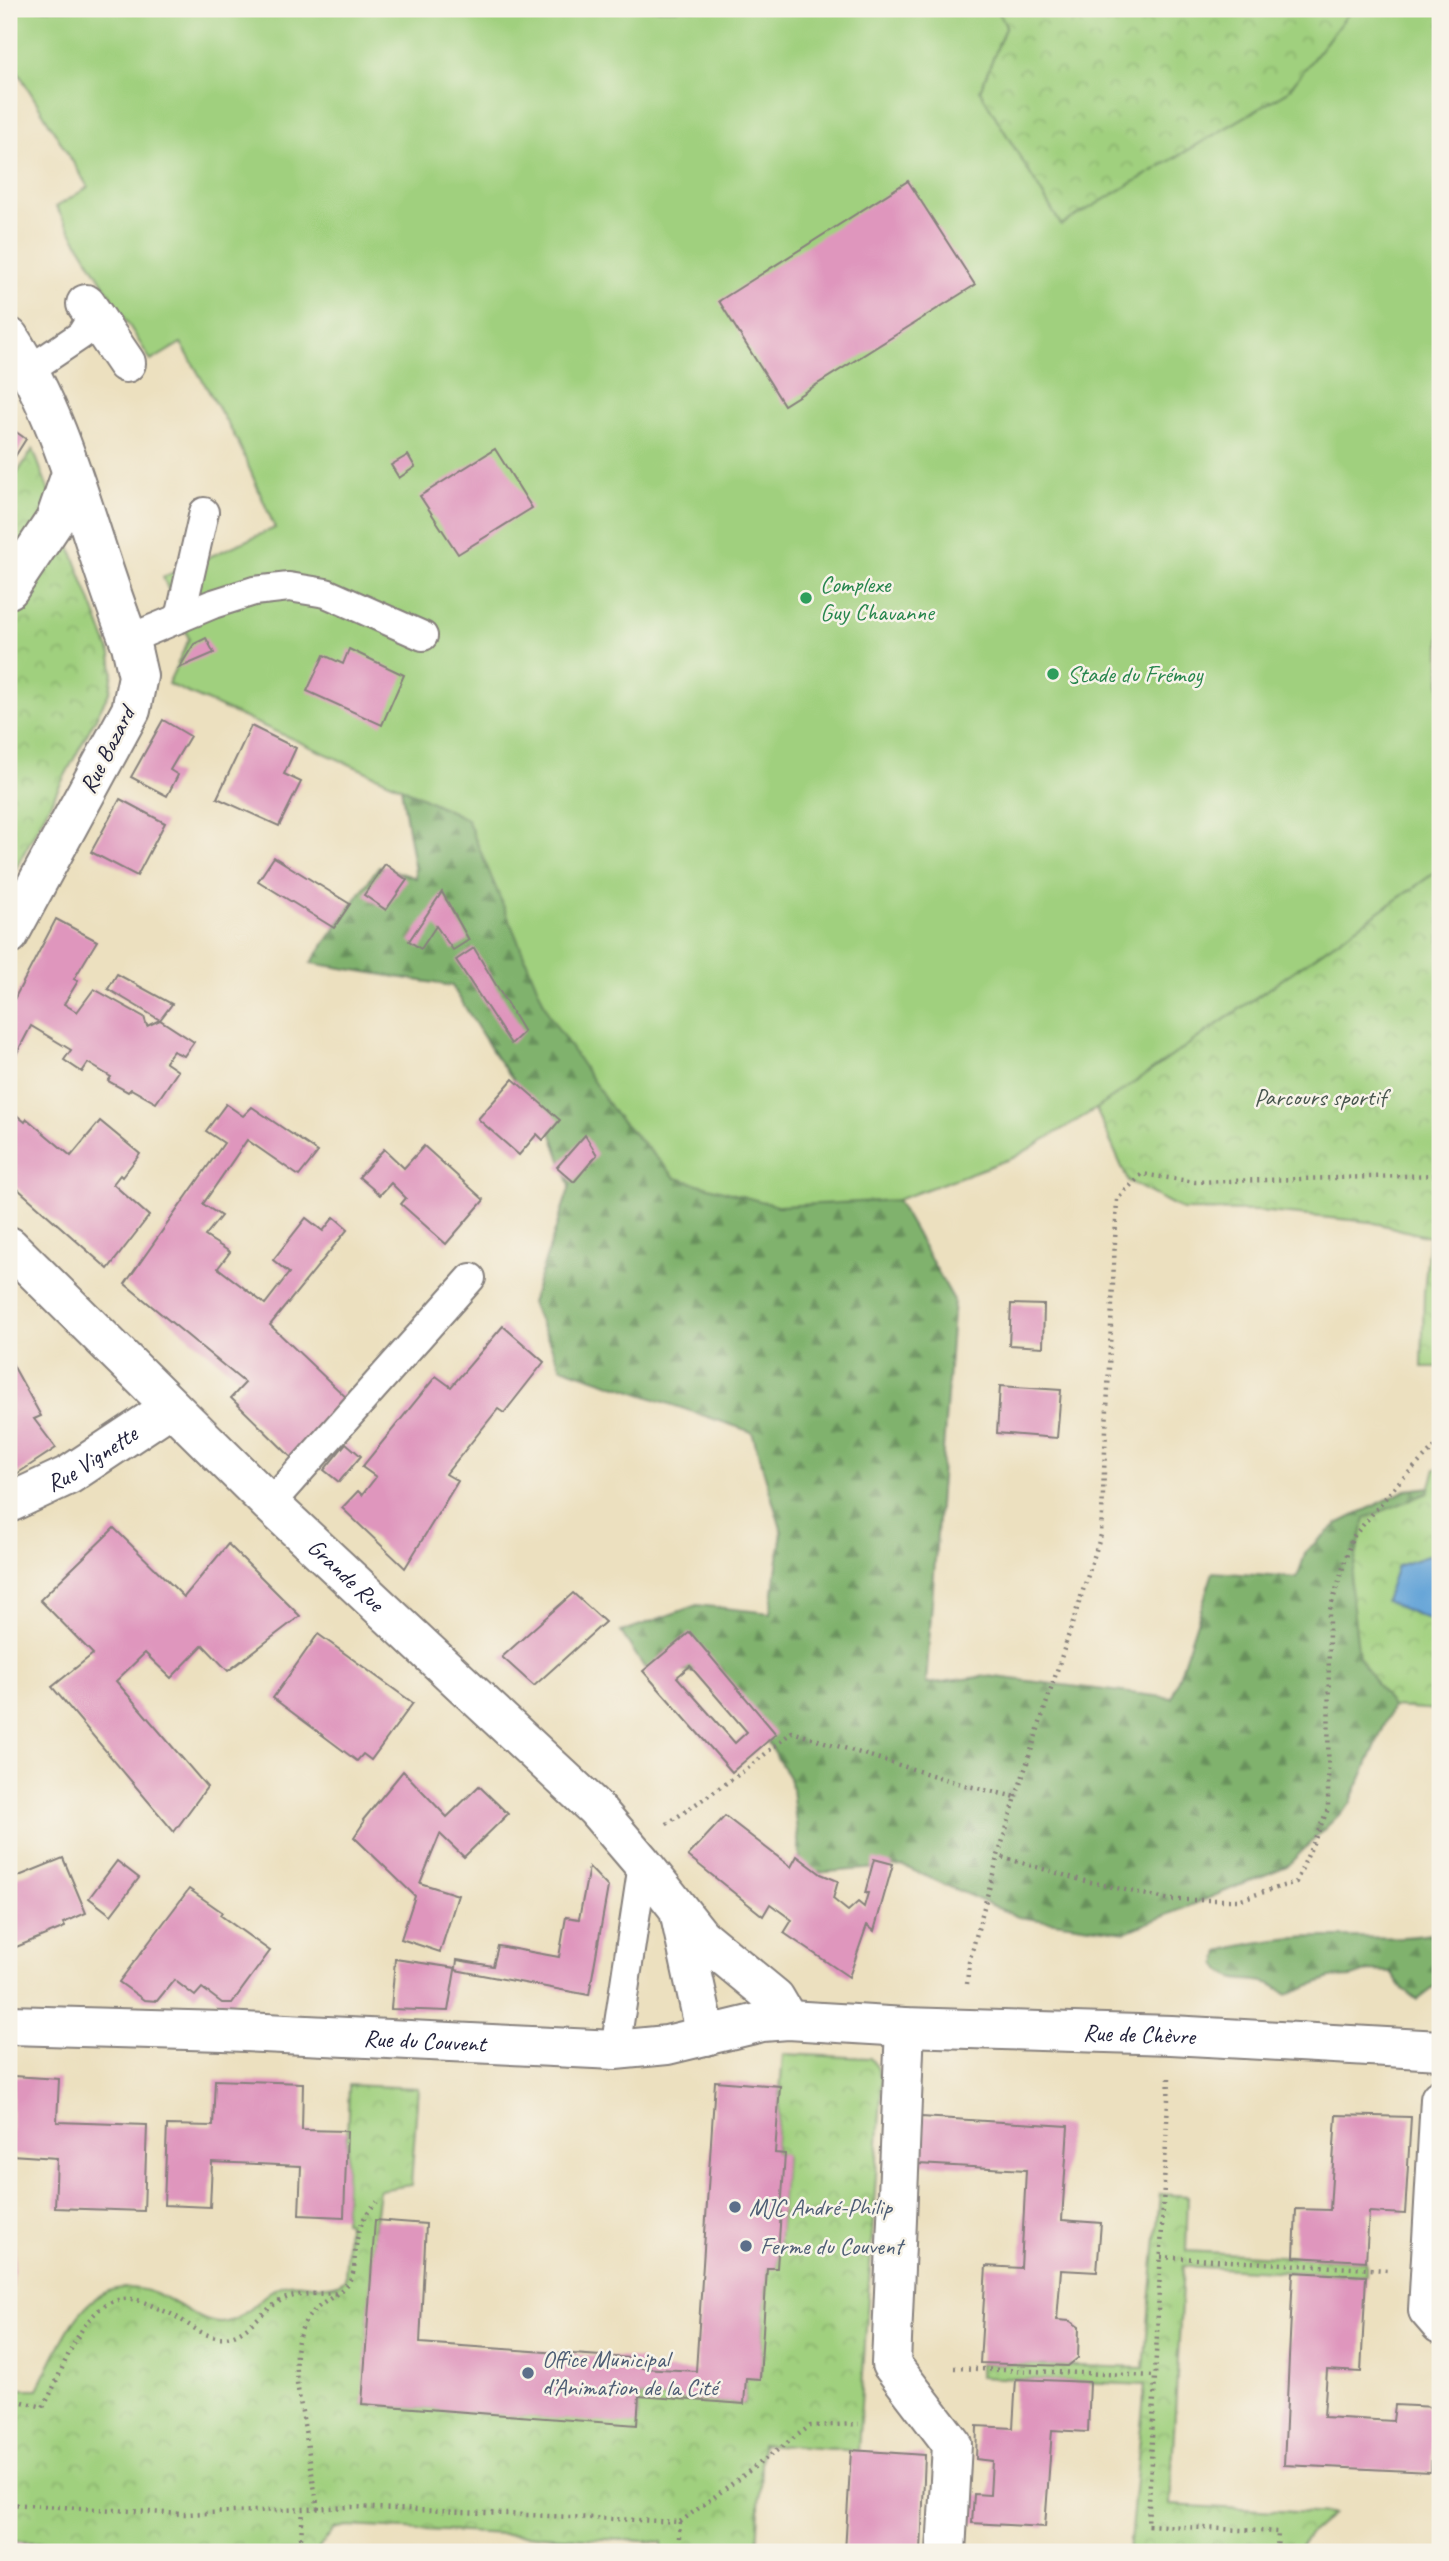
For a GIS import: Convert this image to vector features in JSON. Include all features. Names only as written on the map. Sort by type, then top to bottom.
[{"type":"street","points":[[86,303],[126,363]]},
{"type":"street","name":"Rue Bazard","points":[[9,337],[54,419],[129,639],[138,677],[131,710],[9,935]]},
{"type":"street","points":[[9,589],[54,520],[71,474]]},
{"type":"street","name":"Grande Rue","points":[[9,1246],[270,1504],[596,1809],[651,1847],[678,1909],[706,2036]]},
{"type":"street","name":"Rue Vignette","points":[[9,1503],[69,1475],[171,1407]]},
{"type":"street","name":"Grande Rue","points":[[678,1909],[701,1937],[775,1998],[788,2020]]},
{"type":"street","name":"Rue du Couvent","points":[[9,2025],[223,2031],[615,2050],[667,2045],[762,2022],[788,2020],[837,2024]]},
{"type":"street","name":"Rue de Chèvre","points":[[837,2024],[1171,2035],[1440,2050]]},
{"type":"street","points":[[905,2027],[891,2364],[952,2444],[946,2552]]},
{"type":"street","points":[[1440,2099],[1428,2310],[1440,2325]]},
{"type":"lane","points":[[29,370],[81,335],[89,322],[86,303]]},
{"type":"lane","points":[[180,618],[204,512]]},
{"type":"lane","points":[[129,639],[212,604],[254,591],[289,587],[326,593],[423,636]]},
{"type":"lane","points":[[270,1504],[471,1278]]},
{"type":"lane","points":[[615,2050],[651,1847]]},
{"type":"path","points":[[966,1993],[969,1962],[998,1856],[1101,1535],[1117,1199],[1142,1174],[1195,1182],[1440,1175]]},
{"type":"path","points":[[998,1856],[1082,1880],[1170,1900],[1238,1900],[1296,1882],[1328,1809],[1329,1613],[1352,1538],[1398,1483],[1440,1442]]},
{"type":"path","points":[[651,1847],[792,1732],[964,1785],[1016,1797]]},
{"type":"path","points":[[1171,2035],[1148,2525],[1278,2532],[1277,2552]]},
{"type":"path","points":[[318,2509],[296,2375],[296,2346],[304,2323],[315,2308],[346,2286],[353,2272],[359,2226],[377,2202]]},
{"type":"path","points":[[1161,2257],[1430,2273]]},
{"type":"path","points":[[9,2402],[43,2407],[84,2324],[109,2304],[124,2298],[146,2303],[216,2337],[232,2336],[245,2329],[273,2305],[291,2297],[338,2293]]},
{"type":"path","points":[[954,2368],[1155,2376]]},
{"type":"path","points":[[9,2504],[184,2514],[353,2507],[680,2522],[810,2426],[859,2424]]},
{"type":"path","points":[[300,2552],[303,2510]]},
{"type":"path","points":[[678,2552],[680,2522]]},
{"type":"shaded area","points":[[9,2541],[236,2552],[9,2552]]},
{"type":"green space","name":"Complexe Guy Chavanne","points":[[19,9],[996,9],[1006,25],[980,91],[1061,225],[1287,92],[1352,9],[1440,9],[1440,869],[1096,1109],[1015,1157],[897,1200],[778,1206],[676,1178],[615,1114],[549,1015],[467,819],[168,684],[189,639],[163,577],[275,528],[238,442],[181,343],[151,361],[56,207],[88,187],[9,57],[9,15]]},
{"type":"green space","points":[[996,9],[1352,9],[1287,92],[1061,225],[979,91],[1006,25]]},
{"type":"green space","points":[[33,449],[111,655],[113,672],[110,691],[9,881],[9,486]]},
{"type":"green space","points":[[401,787],[467,819],[498,891],[778,1206],[897,1200],[954,1300],[926,1684],[987,1676],[1172,1698],[1213,1572],[1297,1578],[1306,1551],[1337,1524],[1406,1490],[1440,1486],[1434,1691],[1392,1708],[1350,1804],[1287,1866],[1126,1932],[1018,1917],[903,1866],[802,1874],[791,1781],[751,1714],[701,1671],[648,1673],[621,1632],[697,1605],[770,1613],[782,1532],[752,1432],[561,1367],[531,1303],[570,1186],[549,1126],[496,1057],[452,986],[311,963],[379,866],[416,878]]},
{"type":"green space","name":"Parcours sportif","points":[[1440,869],[1440,1367],[1422,1367],[1429,1237],[1371,1222],[1257,1211],[1183,1210],[1128,1181],[1096,1109]]},
{"type":"green space","points":[[1440,1468],[1440,1710],[1392,1707],[1359,1657],[1350,1583],[1365,1518],[1428,1493],[1435,1469]]},
{"type":"green space","points":[[1440,1932],[1440,1982],[1417,2000],[1403,1989],[1391,1972],[1369,1971],[1352,1977],[1330,1978],[1287,1994],[1270,1984],[1228,1976],[1217,1965],[1220,1951],[1271,1941],[1309,1937],[1396,1937]]},
{"type":"green space","points":[[783,2054],[870,2058],[877,2067],[882,2082],[858,2451],[762,2444],[757,2552],[662,2552],[662,2542],[347,2526],[334,2529],[316,2552],[236,2552],[9,2541],[9,2389],[38,2389],[61,2343],[86,2306],[102,2294],[122,2288],[145,2290],[202,2318],[221,2323],[239,2317],[278,2287],[295,2283],[333,2285],[345,2279],[348,2223],[344,2222],[349,2085],[418,2088],[411,2185],[379,2190],[363,2404],[637,2424],[639,2396],[744,2404],[746,2378],[760,2378],[767,2268],[777,2267],[785,2155],[775,2153]]},
{"type":"green space","points":[[1160,2194],[1188,2196],[1186,2251],[1366,2261],[1366,2276],[1183,2266],[1170,2505],[1333,2514],[1310,2534],[1296,2552],[1129,2552],[1145,2385],[980,2377],[980,2363],[1144,2368]]},
{"type":"water","points":[[1440,1552],[1440,1624],[1385,1601],[1397,1566]]},
{"type":"building","points":[[908,181],[975,285],[784,405],[719,301]]},
{"type":"building","points":[[9,427],[26,439],[9,466]]},
{"type":"building","points":[[495,449],[532,508],[458,554],[420,496]]},
{"type":"building","points":[[408,455],[415,467],[399,478],[391,465]]},
{"type":"building","points":[[206,638],[214,653],[179,668],[194,644]]},
{"type":"building","points":[[349,649],[404,675],[382,725],[307,691],[324,655],[343,664]]},
{"type":"building","points":[[163,720],[190,736],[170,770],[178,775],[167,796],[131,777]]},
{"type":"building","points":[[251,726],[296,748],[284,774],[301,782],[279,826],[217,798]]},
{"type":"building","points":[[120,799],[165,823],[137,876],[91,852]]},
{"type":"building","points":[[274,857],[350,904],[334,928],[258,881]]},
{"type":"building","points":[[385,864],[407,880],[386,910],[364,895]]},
{"type":"building","points":[[442,892],[469,940],[453,950],[436,926],[421,949],[409,941]]},
{"type":"building","points":[[56,919],[97,941],[74,979],[78,981],[64,1004],[77,1012],[94,989],[144,1017],[147,1026],[160,1020],[194,1042],[184,1056],[173,1051],[165,1062],[178,1071],[156,1103],[131,1089],[128,1092],[108,1081],[111,1077],[88,1063],[82,1072],[64,1060],[71,1050],[31,1026],[9,1068],[9,1009]]},
{"type":"building","points":[[474,948],[524,1032],[511,1044],[456,960]]},
{"type":"building","points":[[117,974],[172,1004],[160,1020],[108,989]]},
{"type":"building","points":[[513,1079],[560,1120],[543,1140],[537,1134],[519,1155],[478,1119]]},
{"type":"building","points":[[226,1104],[243,1116],[252,1107],[318,1152],[299,1176],[247,1140],[203,1204],[221,1216],[205,1236],[230,1252],[218,1268],[265,1304],[289,1273],[273,1260],[306,1218],[323,1231],[334,1217],[348,1229],[270,1325],[350,1401],[293,1459],[231,1398],[245,1383],[125,1284],[224,1143],[206,1131]]},
{"type":"building","points":[[9,1109],[25,1122],[27,1119],[71,1156],[100,1121],[140,1154],[113,1184],[149,1216],[108,1269],[9,1181]]},
{"type":"building","points":[[585,1135],[597,1155],[574,1182],[557,1167]]},
{"type":"building","points":[[424,1146],[484,1200],[446,1244],[401,1204],[406,1198],[391,1183],[380,1195],[359,1177],[384,1149],[404,1168]]},
{"type":"building","points":[[1011,1304],[1044,1305],[1043,1347],[1009,1345]]},
{"type":"building","points":[[503,1326],[544,1362],[504,1413],[498,1409],[446,1474],[458,1481],[405,1568],[342,1508],[358,1491],[362,1495],[376,1477],[362,1467],[436,1376],[451,1387]]},
{"type":"building","points":[[9,1358],[41,1416],[34,1419],[56,1448],[9,1479]]},
{"type":"building","points":[[1000,1386],[1061,1390],[1057,1438],[997,1433]]},
{"type":"building","points":[[346,1443],[361,1456],[339,1482],[324,1470]]},
{"type":"building","points":[[114,1528],[184,1597],[228,1544],[300,1616],[228,1671],[203,1645],[171,1678],[145,1653],[116,1681],[207,1787],[174,1832],[52,1687],[93,1654],[40,1600]]},
{"type":"building","points":[[573,1593],[605,1622],[534,1686],[502,1657]]},
{"type":"building","points":[[690,1632],[776,1734],[732,1772],[643,1671]],"holes":[[[690,1666],[747,1732],[735,1743],[677,1677]]]},
{"type":"building","points":[[318,1634],[413,1703],[371,1760],[363,1754],[357,1761],[273,1698]]},
{"type":"building","points":[[403,1771],[447,1817],[479,1786],[508,1814],[464,1857],[440,1834],[420,1883],[458,1895],[440,1952],[401,1939],[415,1896],[354,1837],[363,1820]]},
{"type":"building","points":[[725,1816],[791,1867],[797,1856],[821,1874],[838,1881],[833,1899],[848,1911],[858,1902],[864,1907],[874,1859],[893,1864],[874,1931],[867,1925],[849,1977],[784,1933],[792,1920],[770,1904],[763,1916],[688,1856]]},
{"type":"building","points":[[63,1858],[86,1913],[63,1923],[65,1927],[9,1950],[9,1880]]},
{"type":"building","points":[[117,1861],[139,1878],[111,1915],[89,1898]]},
{"type":"building","points":[[589,1867],[608,1887],[589,1995],[455,1970],[448,2011],[391,2009],[395,1959],[456,1968],[457,1960],[493,1966],[498,1946],[559,1957],[566,1917],[579,1919]]},
{"type":"building","points":[[189,1889],[270,1951],[232,2003],[222,2003],[202,1988],[195,1996],[174,1980],[157,2001],[144,2000],[119,1982]]},
{"type":"building","points":[[13,2076],[59,2079],[57,2122],[147,2125],[144,2211],[55,2208],[57,2158],[11,2155]]},
{"type":"building","points":[[215,2080],[303,2083],[302,2130],[347,2131],[344,2217],[299,2215],[301,2166],[212,2162],[210,2207],[164,2205],[167,2125],[213,2126]]},
{"type":"building","name":"Ferme du Couvent","points":[[715,2081],[780,2086],[775,2153],[785,2154],[777,2268],[767,2268],[760,2379],[746,2378],[744,2404],[639,2396],[637,2425],[362,2404],[375,2220],[426,2224],[420,2343],[642,2359],[642,2368],[696,2371]]},
{"type":"building","points":[[1336,2115],[1411,2117],[1405,2214],[1369,2212],[1366,2261],[1294,2257],[1296,2209],[1330,2210]]},
{"type":"building","points":[[921,2117],[1068,2126],[1062,2220],[1101,2223],[1097,2272],[1061,2270],[1057,2320],[1070,2321],[1079,2327],[1078,2358],[1068,2366],[980,2363],[986,2266],[1021,2268],[1026,2170],[918,2164]]},
{"type":"building","points":[[9,2245],[15,2245],[13,2290],[9,2289]]},
{"type":"building","points":[[1293,2272],[1366,2276],[1361,2372],[1327,2370],[1324,2417],[1393,2421],[1395,2405],[1434,2407],[1431,2472],[1284,2465]]},
{"type":"building","points":[[1016,2379],[1090,2382],[1088,2432],[1052,2430],[1045,2527],[972,2523],[974,2494],[990,2495],[992,2461],[976,2459],[977,2426],[1013,2428]]},
{"type":"building","points":[[851,2450],[925,2455],[921,2552],[845,2552]]},
{"type":"place","name":"Complexe Guy Chavanne","points":[[806,598]]},
{"type":"place","name":"Stade du Frémoy","points":[[1053,674]]},
{"type":"place","name":"MJC André-Philip","points":[[735,2207]]},
{"type":"place","name":"Ferme du Couvent","points":[[746,2246]]},
{"type":"place","name":"Office Municipal d’Animation de la Cité","points":[[528,2373]]}]
